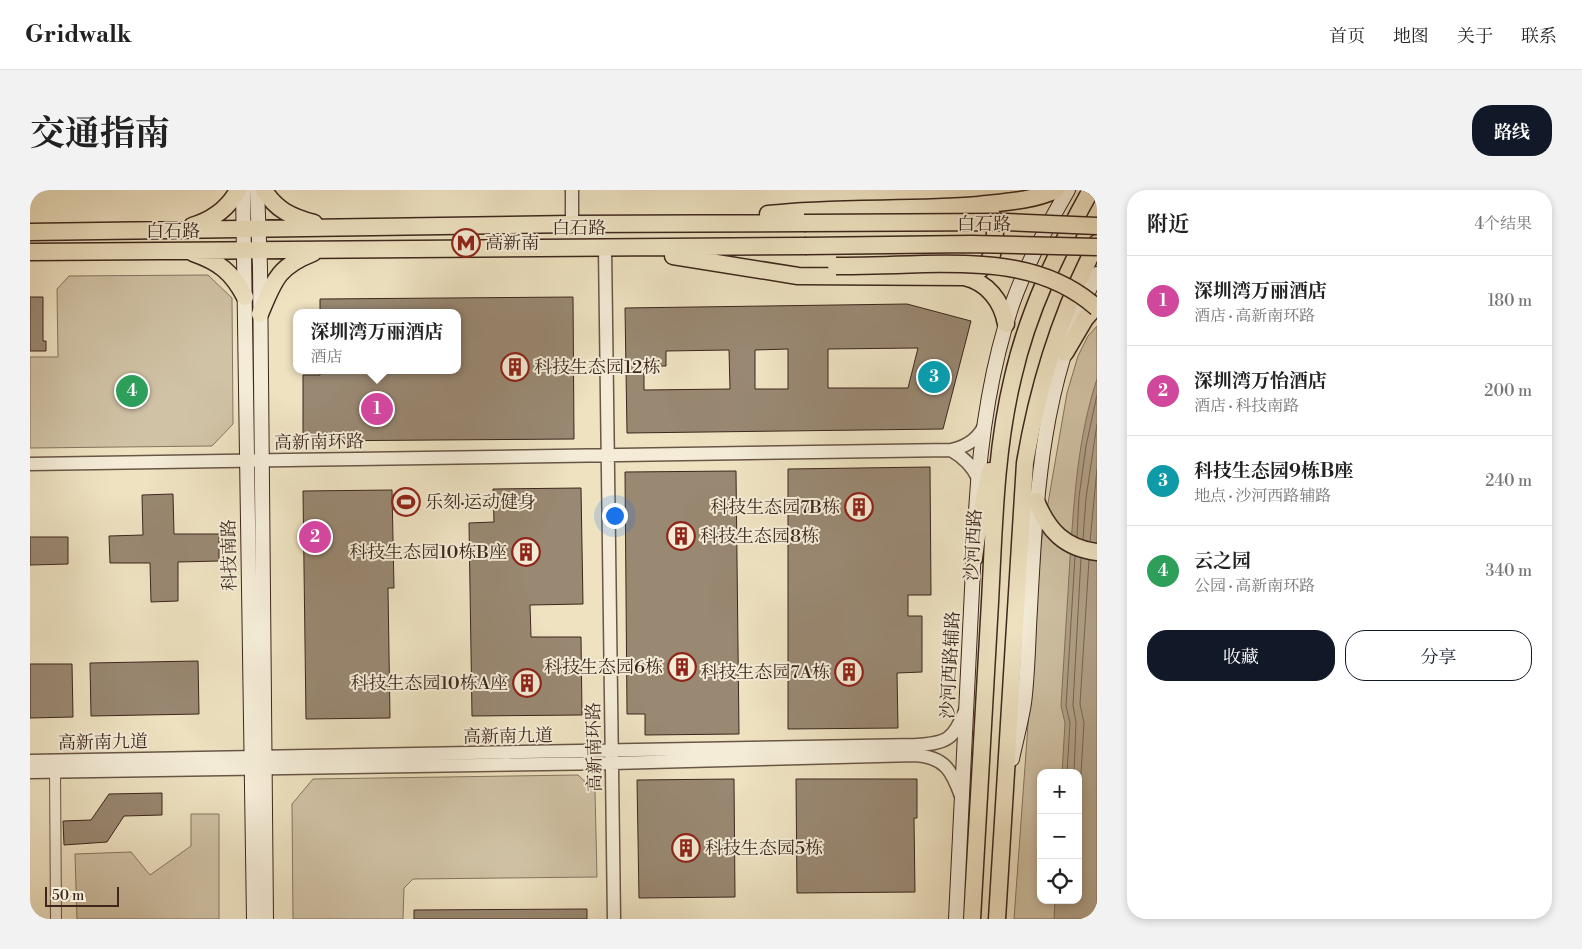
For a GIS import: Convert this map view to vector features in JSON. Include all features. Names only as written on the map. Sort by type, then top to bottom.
[{"type":"main road","points":[[183,230],[212,218],[221,212],[234,198],[238,190]]},
{"type":"main road","name":"科技南路","points":[[243,190],[251,229],[260,314],[261,461],[254,919]]},
{"type":"main road","name":"科技南路","points":[[251,229],[257,190]]},
{"type":"main road","points":[[264,190],[270,200],[286,213],[296,218],[340,228]]},
{"type":"main road","points":[[699,223],[799,210],[904,209],[966,206],[1026,199],[1056,190]]},
{"type":"main road","name":"沙河西路辅路","points":[[956,919],[978,478],[984,428],[1006,324],[1030,261],[1068,190]]},
{"type":"main road","name":"沙河西路","points":[[972,919],[998,474],[1007,401],[1019,352],[1044,284],[1056,256],[1092,190]]},
{"type":"main road","points":[[633,249],[798,276],[966,276],[979,270],[989,261],[994,248],[993,215],[984,208],[966,206]]},
{"type":"main road","name":"白石路","points":[[30,232],[699,223],[997,222],[1097,226]]},
{"type":"main road","points":[[998,919],[1025,463],[1046,366],[1071,297],[1097,243]]},
{"type":"main road","name":"白石路","points":[[30,252],[633,249],[971,244],[1097,247]]},
{"type":"main road","points":[[184,250],[205,257],[220,265],[238,282],[245,297]]},
{"type":"main road","name":"科技南路","points":[[252,250],[245,297],[247,461],[257,763],[266,919]]},
{"type":"main road","points":[[260,314],[271,287],[282,269],[300,258],[321,250]]},
{"type":"main road","points":[[743,268],[953,264],[999,265],[1025,271],[1051,280],[1097,306],[1086,318],[1065,353]]},
{"type":"main road","points":[[1004,804],[1024,704],[1036,501],[1046,424],[1065,353],[1097,274]]},
{"type":"main road","points":[[955,276],[971,279],[990,291],[1002,307],[1006,324]]},
{"type":"main road","points":[[974,558],[984,499],[1007,401]]},
{"type":"main road","points":[[1036,501],[1047,524],[1057,535],[1084,550],[1097,552]]},
{"type":"street","points":[[572,190],[572,224]]},
{"type":"street","name":"高新南环路","points":[[605,248],[614,919]]},
{"type":"street","points":[[608,455],[951,450],[967,445],[984,428]]},
{"type":"street","points":[[951,450],[970,465],[978,478]]},
{"type":"street","name":"高新南环路","points":[[30,464],[608,455]]},
{"type":"street","name":"高新南九道","points":[[612,757],[941,742],[951,737],[967,708]]},
{"type":"street","name":"高新南九道","points":[[30,772],[55,766],[612,757],[924,756],[938,761],[949,768],[961,796]]},
{"type":"street","name":"高新南九道","points":[[30,760],[55,766]]},
{"type":"street","points":[[55,766],[56,919]]},
{"type":"shaded area","points":[[208,275],[232,298],[233,424],[212,446],[30,448],[30,357],[58,357],[57,289],[69,276]]},
{"type":"shaded area","points":[[1097,326],[1097,919],[1014,919],[1041,544],[1067,393],[1078,356],[1088,336]]},
{"type":"shaded area","points":[[578,775],[595,791],[597,877],[413,879],[404,888],[403,919],[293,919],[292,804],[313,779]]},
{"type":"shaded area","points":[[191,814],[219,814],[219,919],[77,919],[75,854],[131,852],[150,875],[191,846]]},
{"type":"water","points":[[1097,379],[1097,919],[1054,919],[1055,904],[1082,904],[1082,769],[1062,769],[1065,723],[1061,706],[1075,491],[1081,445]]},
{"type":"building","points":[[30,297],[43,297],[43,341],[46,341],[46,351],[30,351]]},
{"type":"building","name":"科技生态园12栋","points":[[573,297],[574,439],[303,441],[303,375],[461,374],[461,309],[320,309],[320,299]]},
{"type":"building","points":[[907,304],[971,321],[943,429],[627,433],[625,308]],"holes":[[[918,348],[908,388],[828,388],[828,349]],[[788,349],[788,389],[755,389],[755,350]],[[729,350],[730,389],[644,390],[644,366],[666,366],[666,351]]]},
{"type":"building","points":[[930,467],[931,595],[908,595],[908,616],[922,616],[922,672],[897,673],[898,728],[788,729],[788,469]]},
{"type":"building","points":[[736,471],[739,734],[645,735],[645,714],[627,714],[625,472]]},
{"type":"building","points":[[581,488],[583,604],[530,605],[531,637],[581,637],[582,715],[472,716],[469,523],[494,522],[493,489]]},
{"type":"building","points":[[392,490],[394,588],[388,588],[390,718],[306,719],[303,491]]},
{"type":"building","points":[[173,494],[174,534],[219,534],[219,561],[178,562],[178,601],[151,602],[150,563],[110,563],[109,536],[143,535],[142,495]]},
{"type":"building","points":[[30,537],[68,537],[68,564],[30,565]]},
{"type":"building","points":[[198,661],[199,714],[91,716],[90,663]]},
{"type":"building","points":[[30,664],[72,664],[73,717],[30,718]]},
{"type":"building","name":"科技生态园5栋","points":[[734,779],[735,897],[639,898],[637,780]]},
{"type":"building","points":[[796,779],[917,779],[917,818],[914,818],[915,892],[797,893]]},
{"type":"building","points":[[162,793],[162,815],[124,816],[107,842],[64,845],[63,821],[91,820],[109,794]]},
{"type":"building","points":[[587,909],[587,919],[414,919],[414,910]]},
{"type":"place","name":"高新南","points":[[466,243]]},
{"type":"place","name":"科技生态园12栋","points":[[515,367]]},
{"type":"place","name":"科技生态园9栋B座","points":[[934,377]]},
{"type":"place","name":"云之园","points":[[132,391]]},
{"type":"place","name":"深圳湾万丽酒店","points":[[377,409]]},
{"type":"place","name":"乐刻·运动健身","points":[[406,502]]},
{"type":"place","name":"科技生态园7B栋","points":[[859,507]]},
{"type":"place","name":"科技生态园8栋","points":[[681,536]]},
{"type":"place","name":"深圳湾万怡酒店","points":[[315,537]]},
{"type":"place","name":"科技生态园10栋B座","points":[[526,552]]},
{"type":"place","name":"科技生态园6栋","points":[[682,667]]},
{"type":"place","name":"科技生态园7A栋","points":[[849,672]]},
{"type":"place","name":"科技生态园10栋A座","points":[[527,683]]},
{"type":"place","name":"科技生态园5栋","points":[[686,848]]}]
